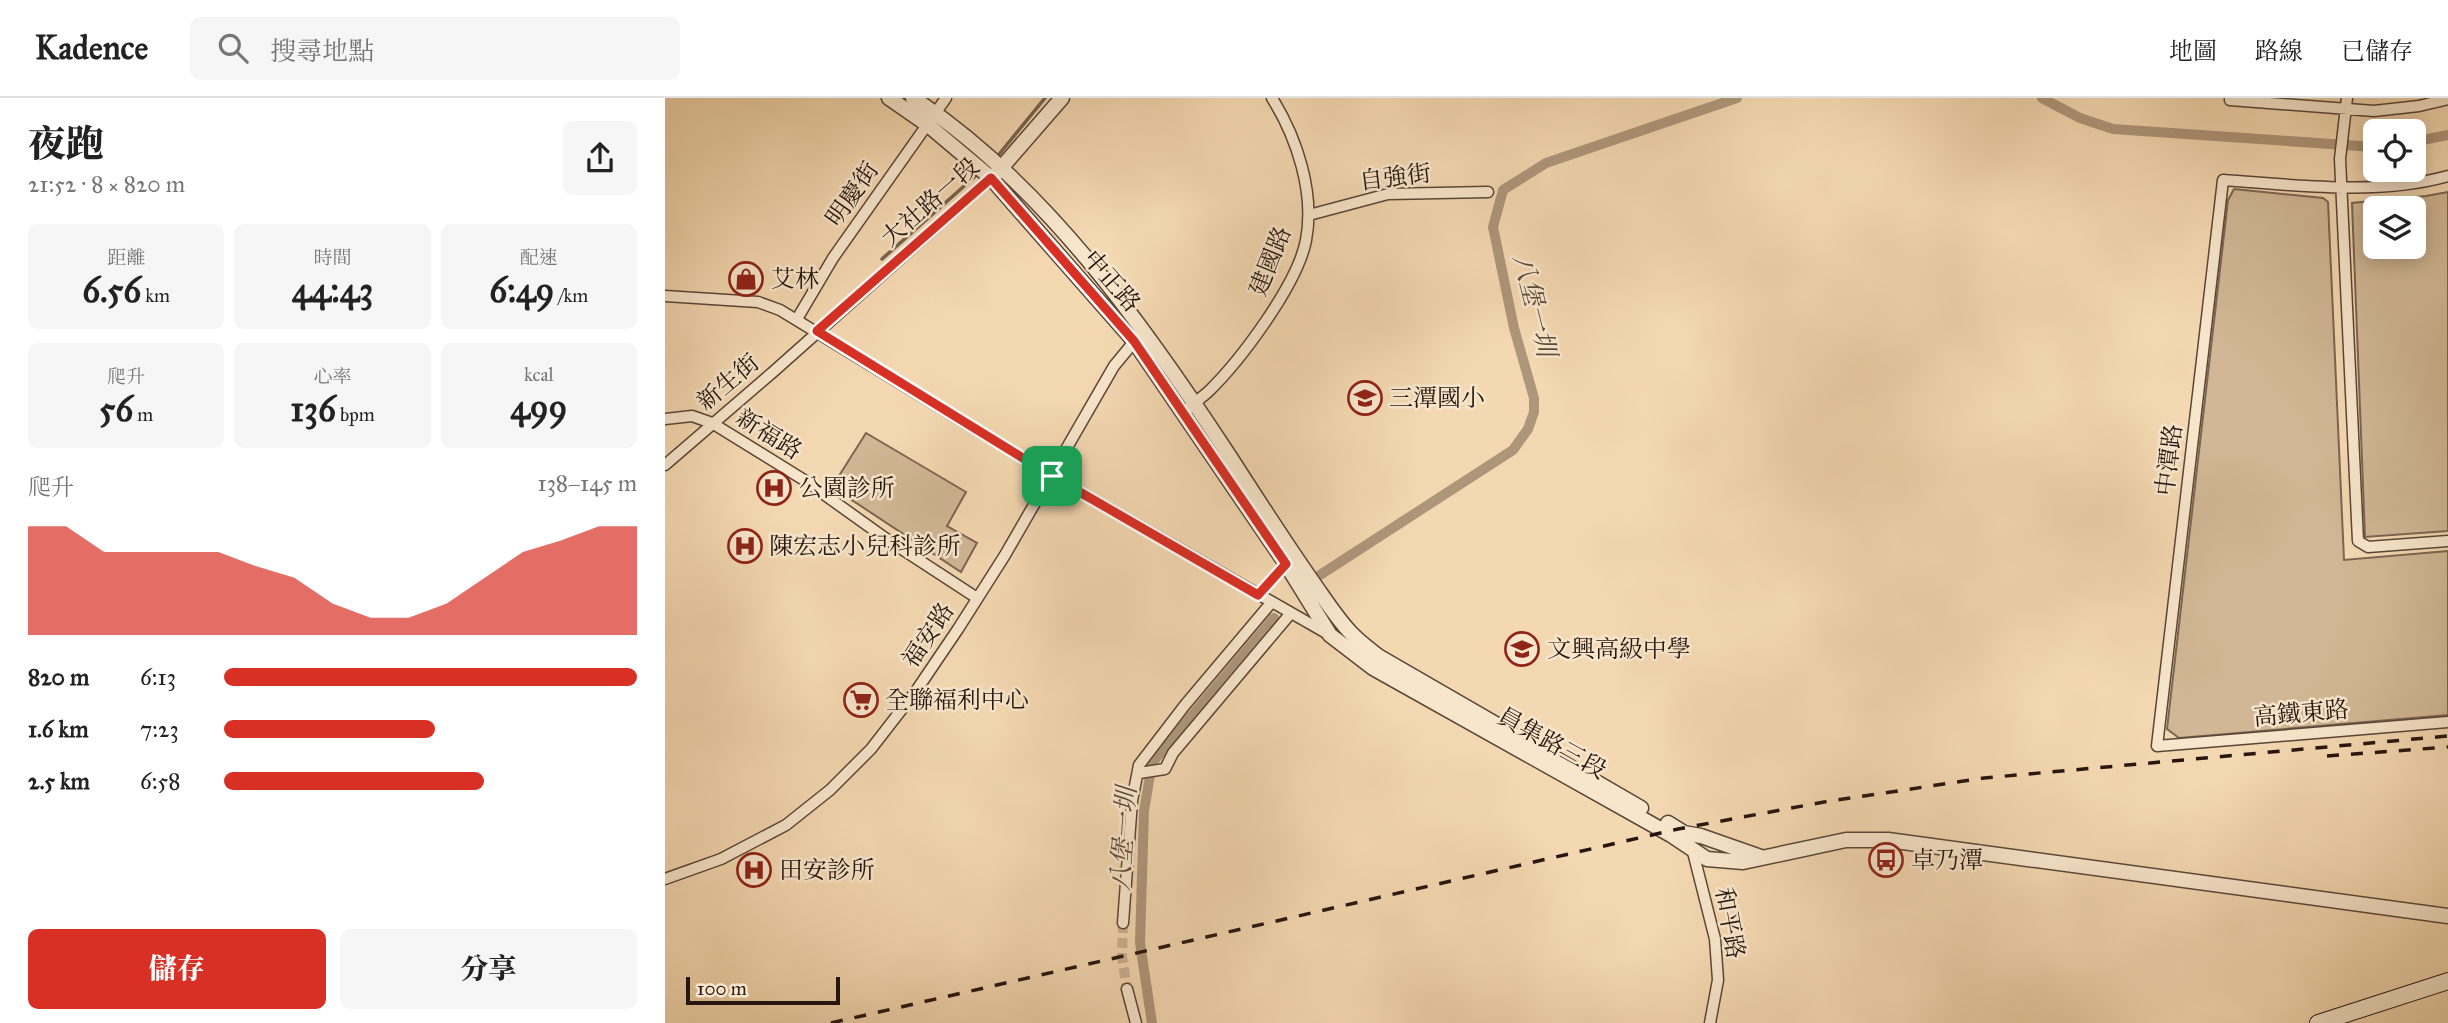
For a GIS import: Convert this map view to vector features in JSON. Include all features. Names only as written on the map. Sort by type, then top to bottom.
[{"type":"main road","points":[[2318,1023],[2448,981]]},
{"type":"street","name":"中正路","points":[[889,98],[932,119]]},
{"type":"street","name":"中正路","points":[[913,98],[932,119],[996,174],[1139,336],[1303,568],[1314,596]]},
{"type":"street","name":"明慶街","points":[[797,319],[833,258],[946,98]]},
{"type":"street","name":"大社路一段","points":[[817,331],[996,174],[1062,98]]},
{"type":"street","name":"建國路","points":[[1189,407],[1208,393],[1271,315],[1306,243],[1309,215],[1302,169],[1293,138],[1272,98]]},
{"type":"street","points":[[2230,99],[2346,104],[2374,111],[2419,106],[2448,99]]},
{"type":"street","points":[[2346,104],[2340,159],[2358,541],[2368,547],[2448,541]]},
{"type":"street","points":[[2342,188],[2388,185],[2448,176]]},
{"type":"street","name":"中潭路","points":[[2157,746],[2223,180],[2342,188]]},
{"type":"street","name":"自強街","points":[[1309,215],[1388,194],[1488,192]]},
{"type":"street","points":[[665,296],[758,302],[797,319],[1052,476],[1271,603],[1330,635],[1378,656]]},
{"type":"street","name":"新生街","points":[[665,464],[817,331]]},
{"type":"street","name":"福安路","points":[[665,879],[752,845],[786,825],[830,790],[886,731],[977,598],[1052,476],[1114,366],[1139,336]]},
{"type":"street","name":"中正路","points":[[1189,407],[1286,564],[1314,596]]},
{"type":"street","points":[[665,419],[692,416],[712,423]]},
{"type":"street","name":"新福路","points":[[712,423],[804,480],[977,598]]},
{"type":"street","points":[[1258,595],[1286,564]]},
{"type":"street","points":[[1314,596],[1330,635]]},
{"type":"street","points":[[1314,596],[1350,633],[1378,656]]},
{"type":"street","points":[[1123,923],[1132,802],[1139,765],[1185,705],[1271,603]]},
{"type":"street","points":[[1139,773],[1165,769],[1173,753],[1291,613]]},
{"type":"street","name":"員集路三段","points":[[1330,635],[1373,668],[1671,835],[1707,859],[1743,862],[1846,840],[1888,840],[2448,916]]},
{"type":"street","name":"員集路三段","points":[[1378,656],[1681,831],[1701,835],[1761,858]]},
{"type":"street","name":"高鐵東路","points":[[2157,746],[2448,722]]},
{"type":"street","name":"和平路","points":[[1681,831],[1694,851],[1715,939],[1718,980],[1710,1023]]},
{"type":"street","points":[[1126,989],[1136,1023]]},
{"type":"shaded area","points":[[2234,189],[2323,198],[2328,202],[2344,560],[2448,551],[2448,715],[2179,738],[2167,729],[2228,200]]},
{"type":"shaded area","points":[[2448,192],[2448,531],[2365,537],[2352,203],[2363,202],[2363,259],[2426,259],[2426,196]]},
{"type":"shaded area","points":[[866,433],[966,492],[947,526],[977,543],[961,572],[832,487]]},
{"type":"waterway","points":[[996,158],[1045,98]]},
{"type":"waterway","name":"八堡一圳","points":[[1320,575],[1513,450],[1528,429],[1534,412],[1534,398],[1514,328],[1493,227],[1503,190],[1546,163],[1737,98]]},
{"type":"waterway","name":"八堡一圳","points":[[2042,98],[2080,118],[2113,129],[2363,146]]},
{"type":"waterway","name":"八堡一圳","points":[[2426,139],[2448,135]]},
{"type":"waterway","points":[[882,259],[980,172]]},
{"type":"waterway","name":"八堡一圳","points":[[1152,1023],[1140,943],[1144,811],[1152,763],[1274,618]]},
{"type":"tunnel","points":[[1123,923],[1122,956],[1127,989]]},
{"type":"railway","points":[[831,1023],[1678,829],[1824,802],[1984,778],[2448,736]]},
{"type":"railway","points":[[2327,756],[2448,747]]},
{"type":"place","name":"艾林","points":[[746,279]]},
{"type":"place","name":"三潭國小","points":[[1365,398]]},
{"type":"place","name":"公園診所","points":[[774,488]]},
{"type":"place","name":"陳宏志小兒科診所","points":[[745,546]]},
{"type":"place","name":"文興高級中學","points":[[1522,649]]},
{"type":"place","name":"全聯福利中心","points":[[861,700]]},
{"type":"place","name":"卓乃潭","points":[[1886,860]]},
{"type":"place","name":"田安診所","points":[[754,870]]},
{"type":"route","points":[[991,178],[1134,341],[1286,564],[1258,595],[1052,476],[817,331],[991,178]]}]
